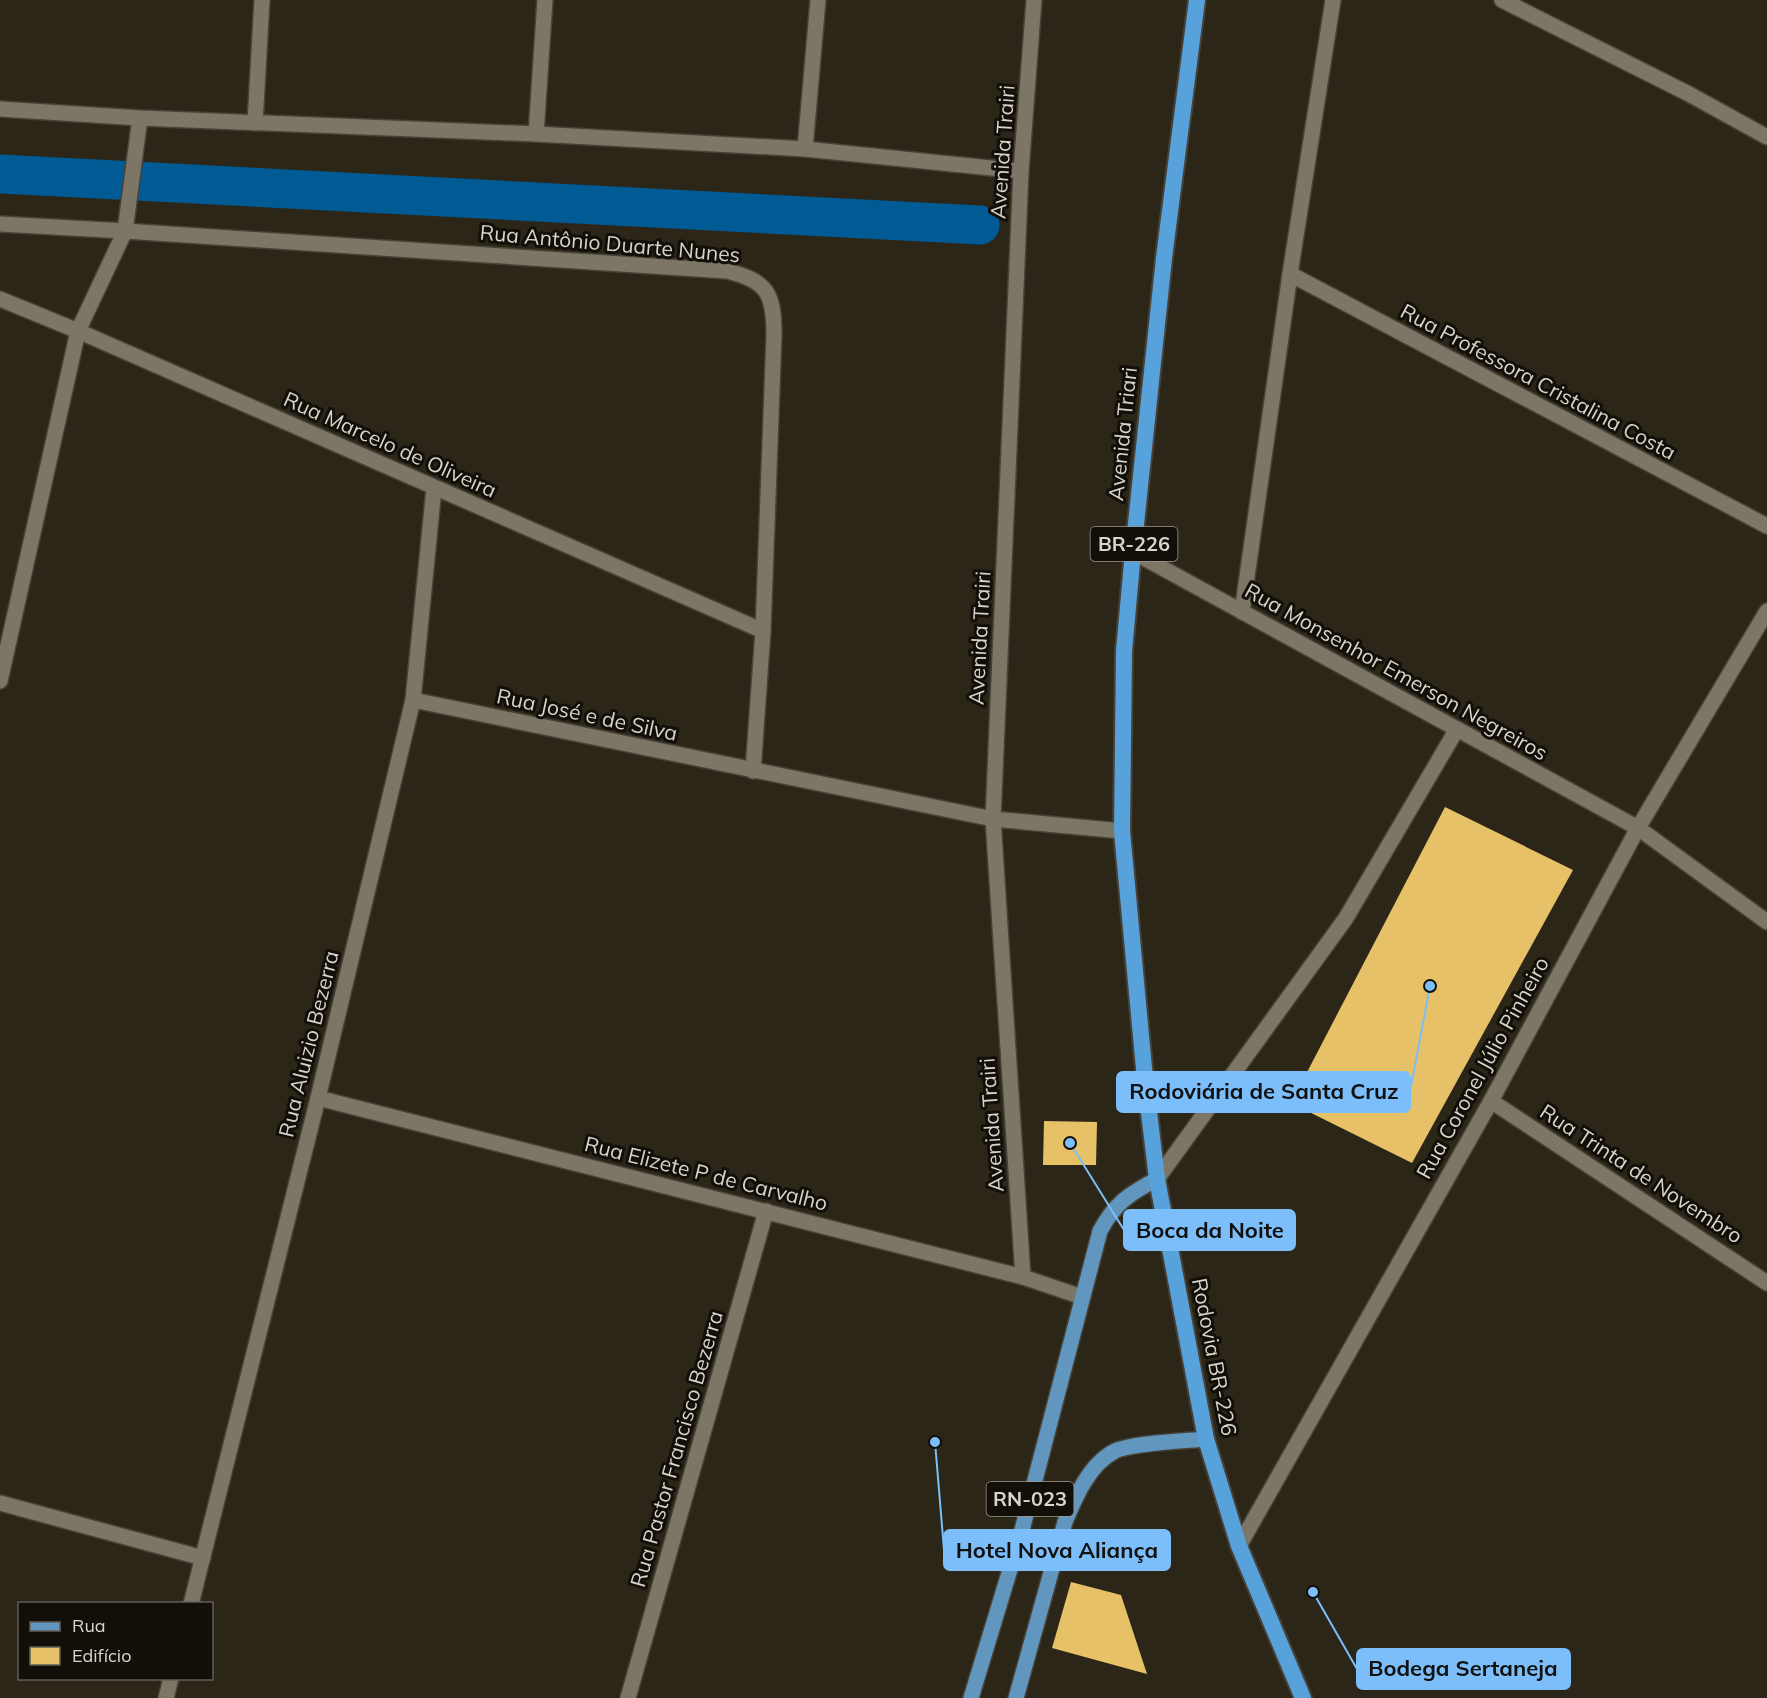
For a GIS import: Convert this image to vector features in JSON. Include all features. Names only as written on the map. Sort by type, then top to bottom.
[{"type":"highway","name":"Avenida Triari","points":[[1122,831],[1124,651],[1164,258],[1197,0]]},
{"type":"highway","name":"Rodovia BR-226","points":[[1122,831],[1145,1079],[1157,1179],[1206,1439],[1239,1546],[1303,1698]]},
{"type":"main road","points":[[1082,1297],[1100,1231],[1109,1214],[1131,1193],[1157,1179]]},
{"type":"main road","name":"RN-023","points":[[971,1698],[1022,1530],[1082,1297]]},
{"type":"main road","name":"RN-023","points":[[1016,1698],[1065,1522],[1075,1498],[1098,1464],[1114,1451],[1130,1447],[1206,1439]]},
{"type":"street","points":[[255,123],[262,0]]},
{"type":"street","points":[[536,134],[545,0]]},
{"type":"street","points":[[805,149],[818,0]]},
{"type":"street","name":"Avenida Trairi","points":[[1023,1277],[993,819],[1021,171],[1034,0]]},
{"type":"street","points":[[1242,612],[1332,0]]},
{"type":"street","points":[[1502,0],[1689,94],[1767,137]]},
{"type":"street","points":[[0,109],[140,118],[536,134],[805,149],[1021,171]]},
{"type":"street","points":[[0,681],[78,331],[125,231],[140,118]]},
{"type":"street","name":"Rua Antônio Duarte Nunes","points":[[0,224],[727,271],[749,276],[759,283],[772,303],[774,318],[763,631],[753,771]]},
{"type":"street","name":"Rua Professora Cristalina Costa","points":[[1290,274],[1767,526]]},
{"type":"street","name":"Rua Marcelo de Oliveira","points":[[0,299],[763,631]]},
{"type":"street","name":"Rua Aluizio Bezerra","points":[[192,1602],[318,1098],[413,700],[434,488]]},
{"type":"street","name":"Rua Monsenhor Emerson Negreiros","points":[[1133,552],[1638,828],[1767,922]]},
{"type":"street","name":"Rua Coronel Júlio Pinheiro","points":[[1239,1546],[1491,1101],[1638,828],[1767,611]]},
{"type":"street","name":"Rua José e de Silva","points":[[413,700],[993,819],[1122,831]]},
{"type":"street","points":[[1157,1179],[1346,918],[1456,729]]},
{"type":"street","name":"Rua Elizete P de Carvalho","points":[[318,1098],[1023,1277],[1082,1297]]},
{"type":"street","name":"Rua Trinta de Novembro","points":[[1491,1101],[1767,1283]]},
{"type":"street","name":"Rua Pastor Francisco Bezerra","points":[[628,1698],[766,1211]]},
{"type":"street","points":[[0,1503],[203,1558]]},
{"type":"street","points":[[166,1698],[170,1680]]},
{"type":"building","points":[[1445,807],[1573,870],[1412,1163],[1291,1103]]},
{"type":"building","points":[[1044,1121],[1097,1122],[1096,1165],[1043,1165]]},
{"type":"building","points":[[1071,1582],[1121,1595],[1147,1674],[1052,1648]]},
{"type":"waterway","points":[[0,174],[980,225]]},
{"type":"place","name":"Rodoviária de Santa Cruz","points":[[1430,986]]},
{"type":"place","name":"Boca da Noite","points":[[1070,1143]]},
{"type":"place","name":"Hotel Nova Aliança","points":[[935,1442]]},
{"type":"place","name":"Bodega Sertaneja","points":[[1313,1592]]}]
